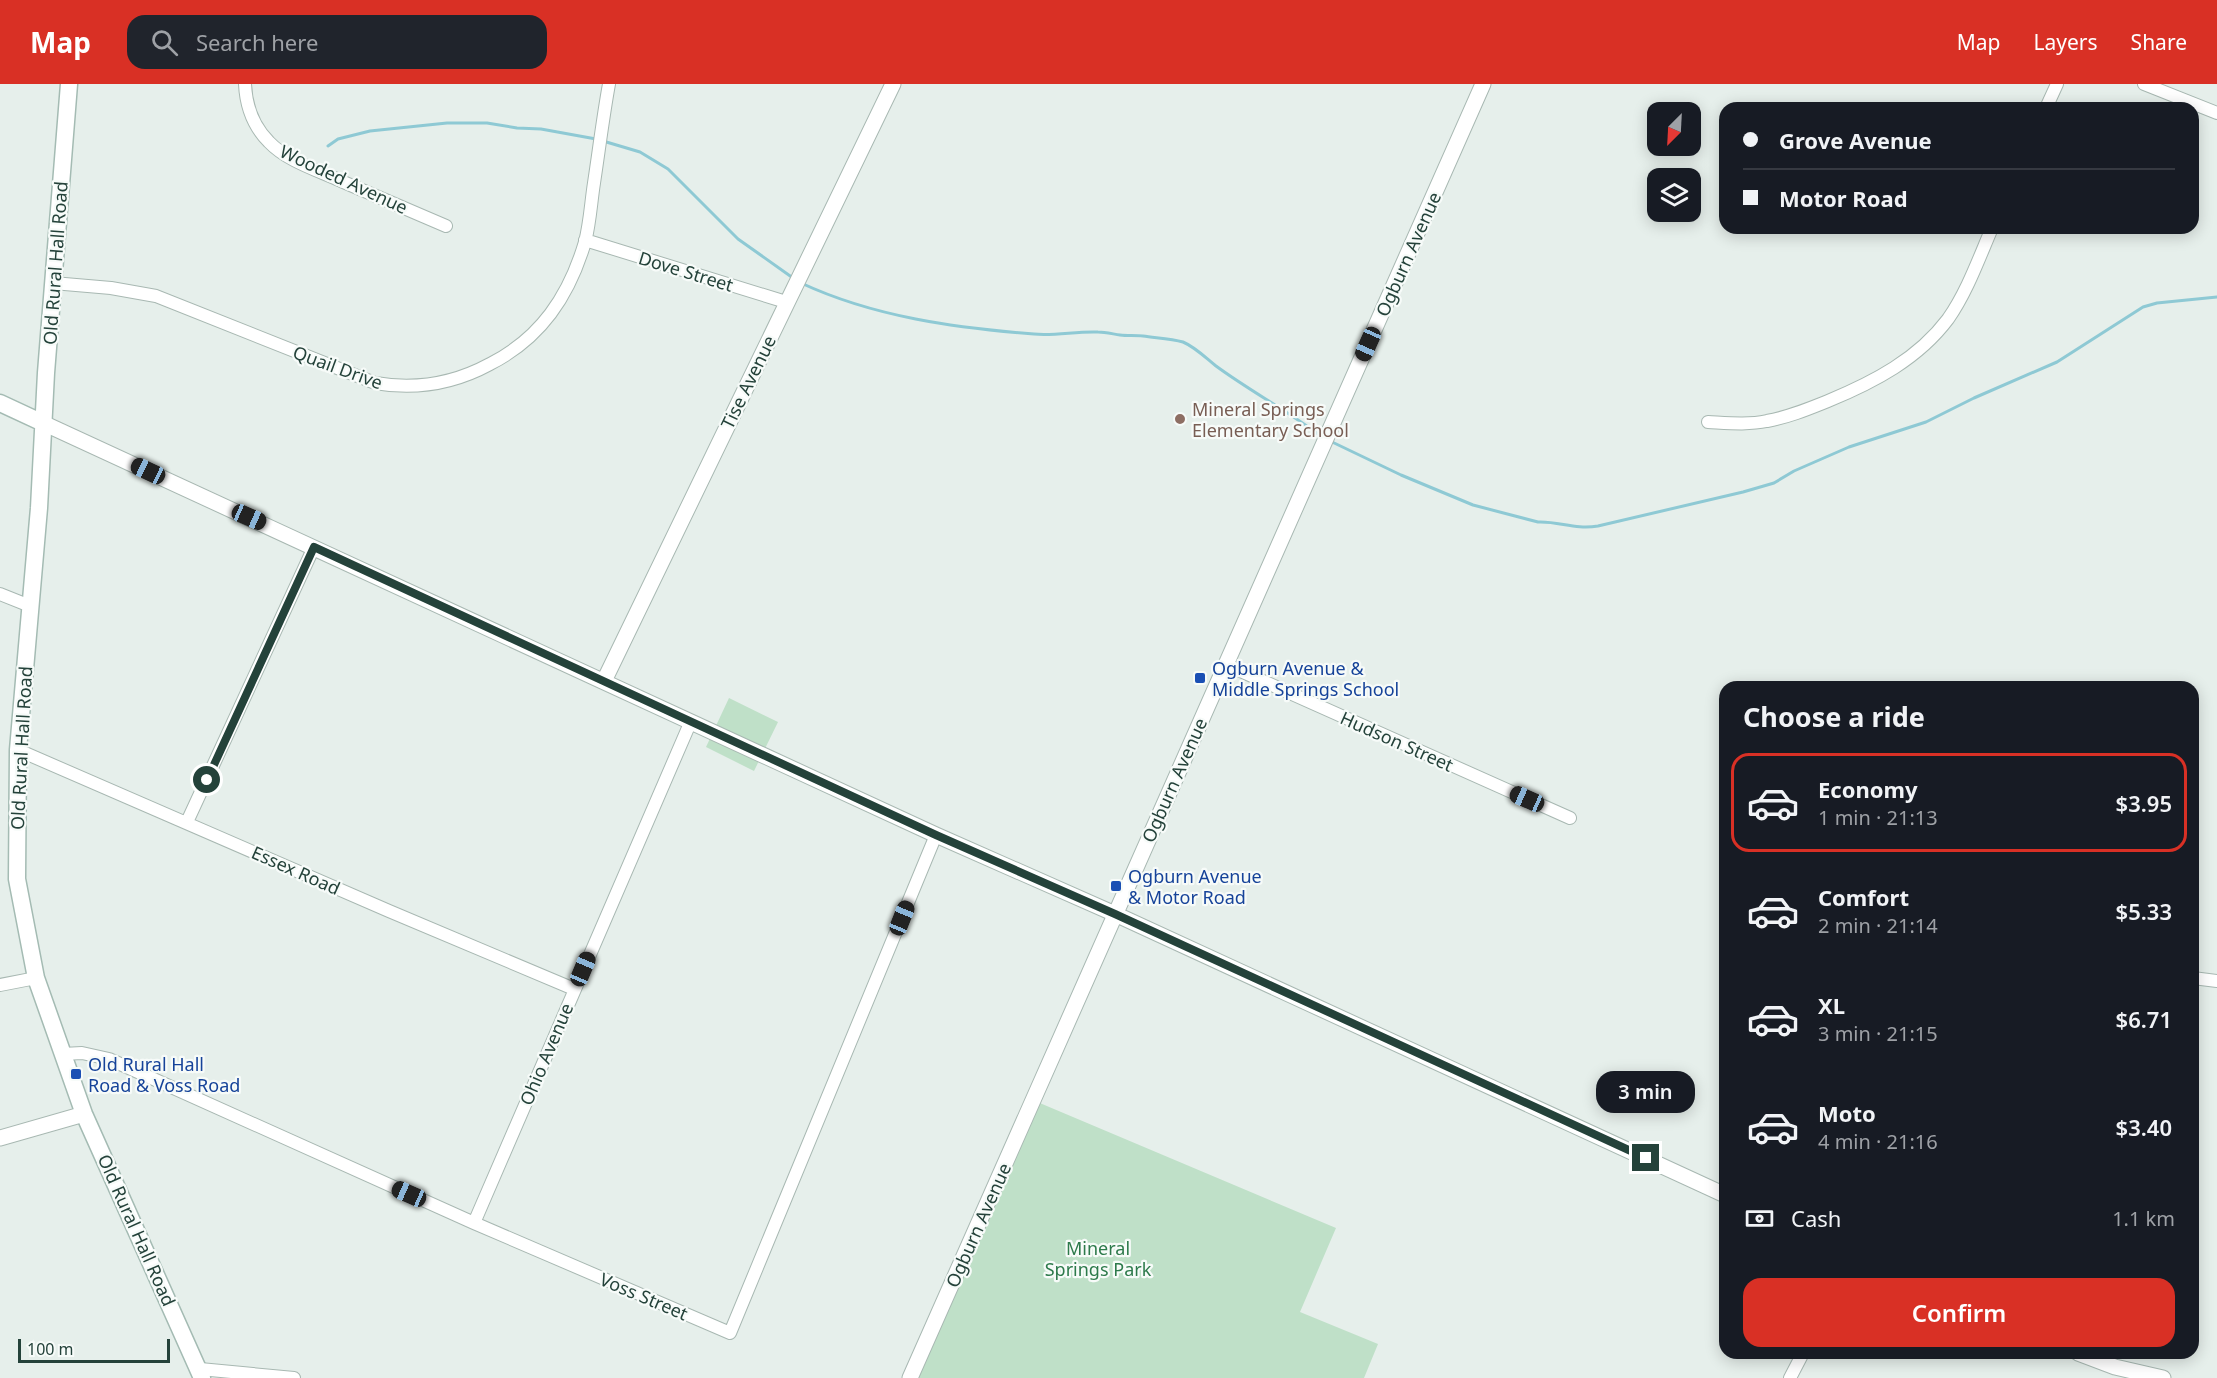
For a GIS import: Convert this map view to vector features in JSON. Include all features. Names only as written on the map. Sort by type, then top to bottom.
[{"type":"main road","name":"Old Rural Hall Road","points":[[69,84],[18,750],[17,879],[36,978],[84,1114],[201,1373]]},
{"type":"main road","points":[[0,403],[44,423]]},
{"type":"street","name":"Wooded Avenue","points":[[244,84],[253,120],[260,132],[276,149],[317,170],[446,226]]},
{"type":"street","name":"Quail Drive","points":[[53,283],[120,290],[156,297],[382,385],[407,386],[458,379],[496,362],[533,334],[562,299],[571,282],[585,240],[609,84]]},
{"type":"street","name":"Tise Avenue","points":[[604,681],[893,84]]},
{"type":"street","name":"Ogburn Avenue","points":[[910,1378],[1483,84]]},
{"type":"street","points":[[2049,102],[2057,84]]},
{"type":"street","points":[[2144,84],[2189,102]]},
{"type":"street","points":[[2199,106],[2217,113]]},
{"type":"street","points":[[1708,422],[1744,424],[1784,417],[1858,388],[1902,363],[1948,318],[1958,303],[1989,234]]},
{"type":"street","name":"Dove Street","points":[[585,240],[786,302]]},
{"type":"street","points":[[44,423],[936,835],[1115,914],[1719,1191]]},
{"type":"street","points":[[188,822],[314,547]]},
{"type":"street","points":[[0,594],[30,606]]},
{"type":"street","name":"Hudson Street","points":[[1225,664],[1570,818]]},
{"type":"street","name":"Ohio Avenue","points":[[474,1223],[691,721]]},
{"type":"street","name":"Essex Road","points":[[18,750],[574,989]]},
{"type":"street","name":"Voss Street","points":[[63,1054],[82,1053],[109,1059],[474,1223],[730,1333],[936,835]]},
{"type":"street","points":[[0,985],[36,978]]},
{"type":"street","points":[[2199,979],[2217,981]]},
{"type":"street","points":[[0,1138],[84,1114]]},
{"type":"street","points":[[1790,1378],[1800,1359]]},
{"type":"street","points":[[2094,1359],[2115,1367],[2163,1378]]},
{"type":"street","points":[[201,1373],[294,1378]]},
{"type":"green space","points":[[729,698],[778,722],[754,771],[706,747]]},
{"type":"green space","name":"Mineral Springs Park","points":[[1035,1101],[1336,1228],[1300,1312],[1378,1344],[1364,1378],[914,1378]]},
{"type":"waterway","points":[[328,146],[338,139],[370,131],[447,123],[487,123],[541,129],[596,139]]},
{"type":"waterway","points":[[603,141],[640,152],[668,169],[738,239],[793,278]]},
{"type":"waterway","points":[[801,283],[857,304],[945,324],[1042,334],[1101,332],[1183,342],[1322,437]]},
{"type":"waterway","points":[[1330,441],[1401,475],[1473,505],[1538,522],[1582,527],[1598,526],[1774,483],[1794,471],[1849,447],[1926,422],[1974,398],[2057,362],[2143,307],[2157,303],[2217,297]]},
{"type":"place","name":"Mineral Springs Elementary School","points":[[1180,419]]},
{"type":"place","name":"Ogburn Avenue & Middle Springs School","points":[[1200,678]]},
{"type":"place","name":"Ogburn Avenue & Motor Road","points":[[1116,886]]},
{"type":"place","name":"Old Rural Hall Road & Voss Road","points":[[76,1074]]},
{"type":"route","points":[[207,780],[314,547],[936,835],[1115,914],[1646,1158]]}]
